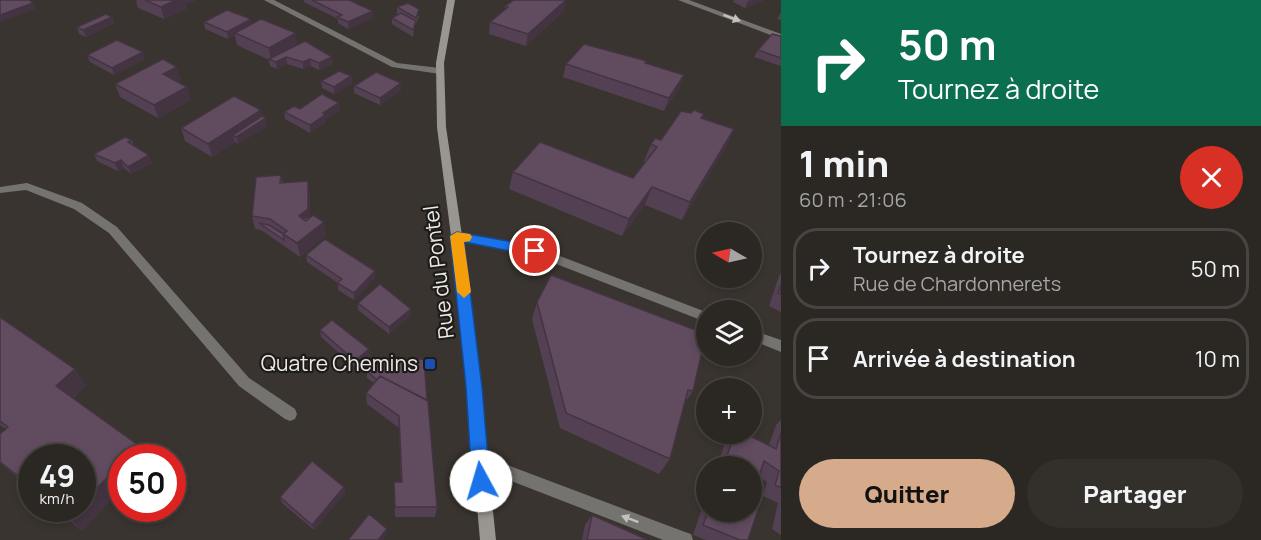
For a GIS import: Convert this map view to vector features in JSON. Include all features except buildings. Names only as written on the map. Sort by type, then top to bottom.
[{"type":"main road","name":"Rue du Pontel","points":[[451,0],[440,71],[442,127],[474,387],[478,461],[488,540]]},
{"type":"street","points":[[268,0],[395,65],[440,71]]},
{"type":"street","points":[[682,0],[781,37]]},
{"type":"street","points":[[0,190],[27,186],[78,206],[113,231],[244,382],[290,414]]},
{"type":"street","points":[[457,236],[535,251],[696,313]]},
{"type":"street","points":[[762,339],[781,346]]},
{"type":"street","points":[[478,461],[685,540]]},
{"type":"slow traffic","points":[[464,292],[457,236],[465,237]]},
{"type":"place","name":"Quatre Chemins","points":[[430,364]]},
{"type":"route","points":[[481,481],[474,387],[457,236],[535,251]]}]
